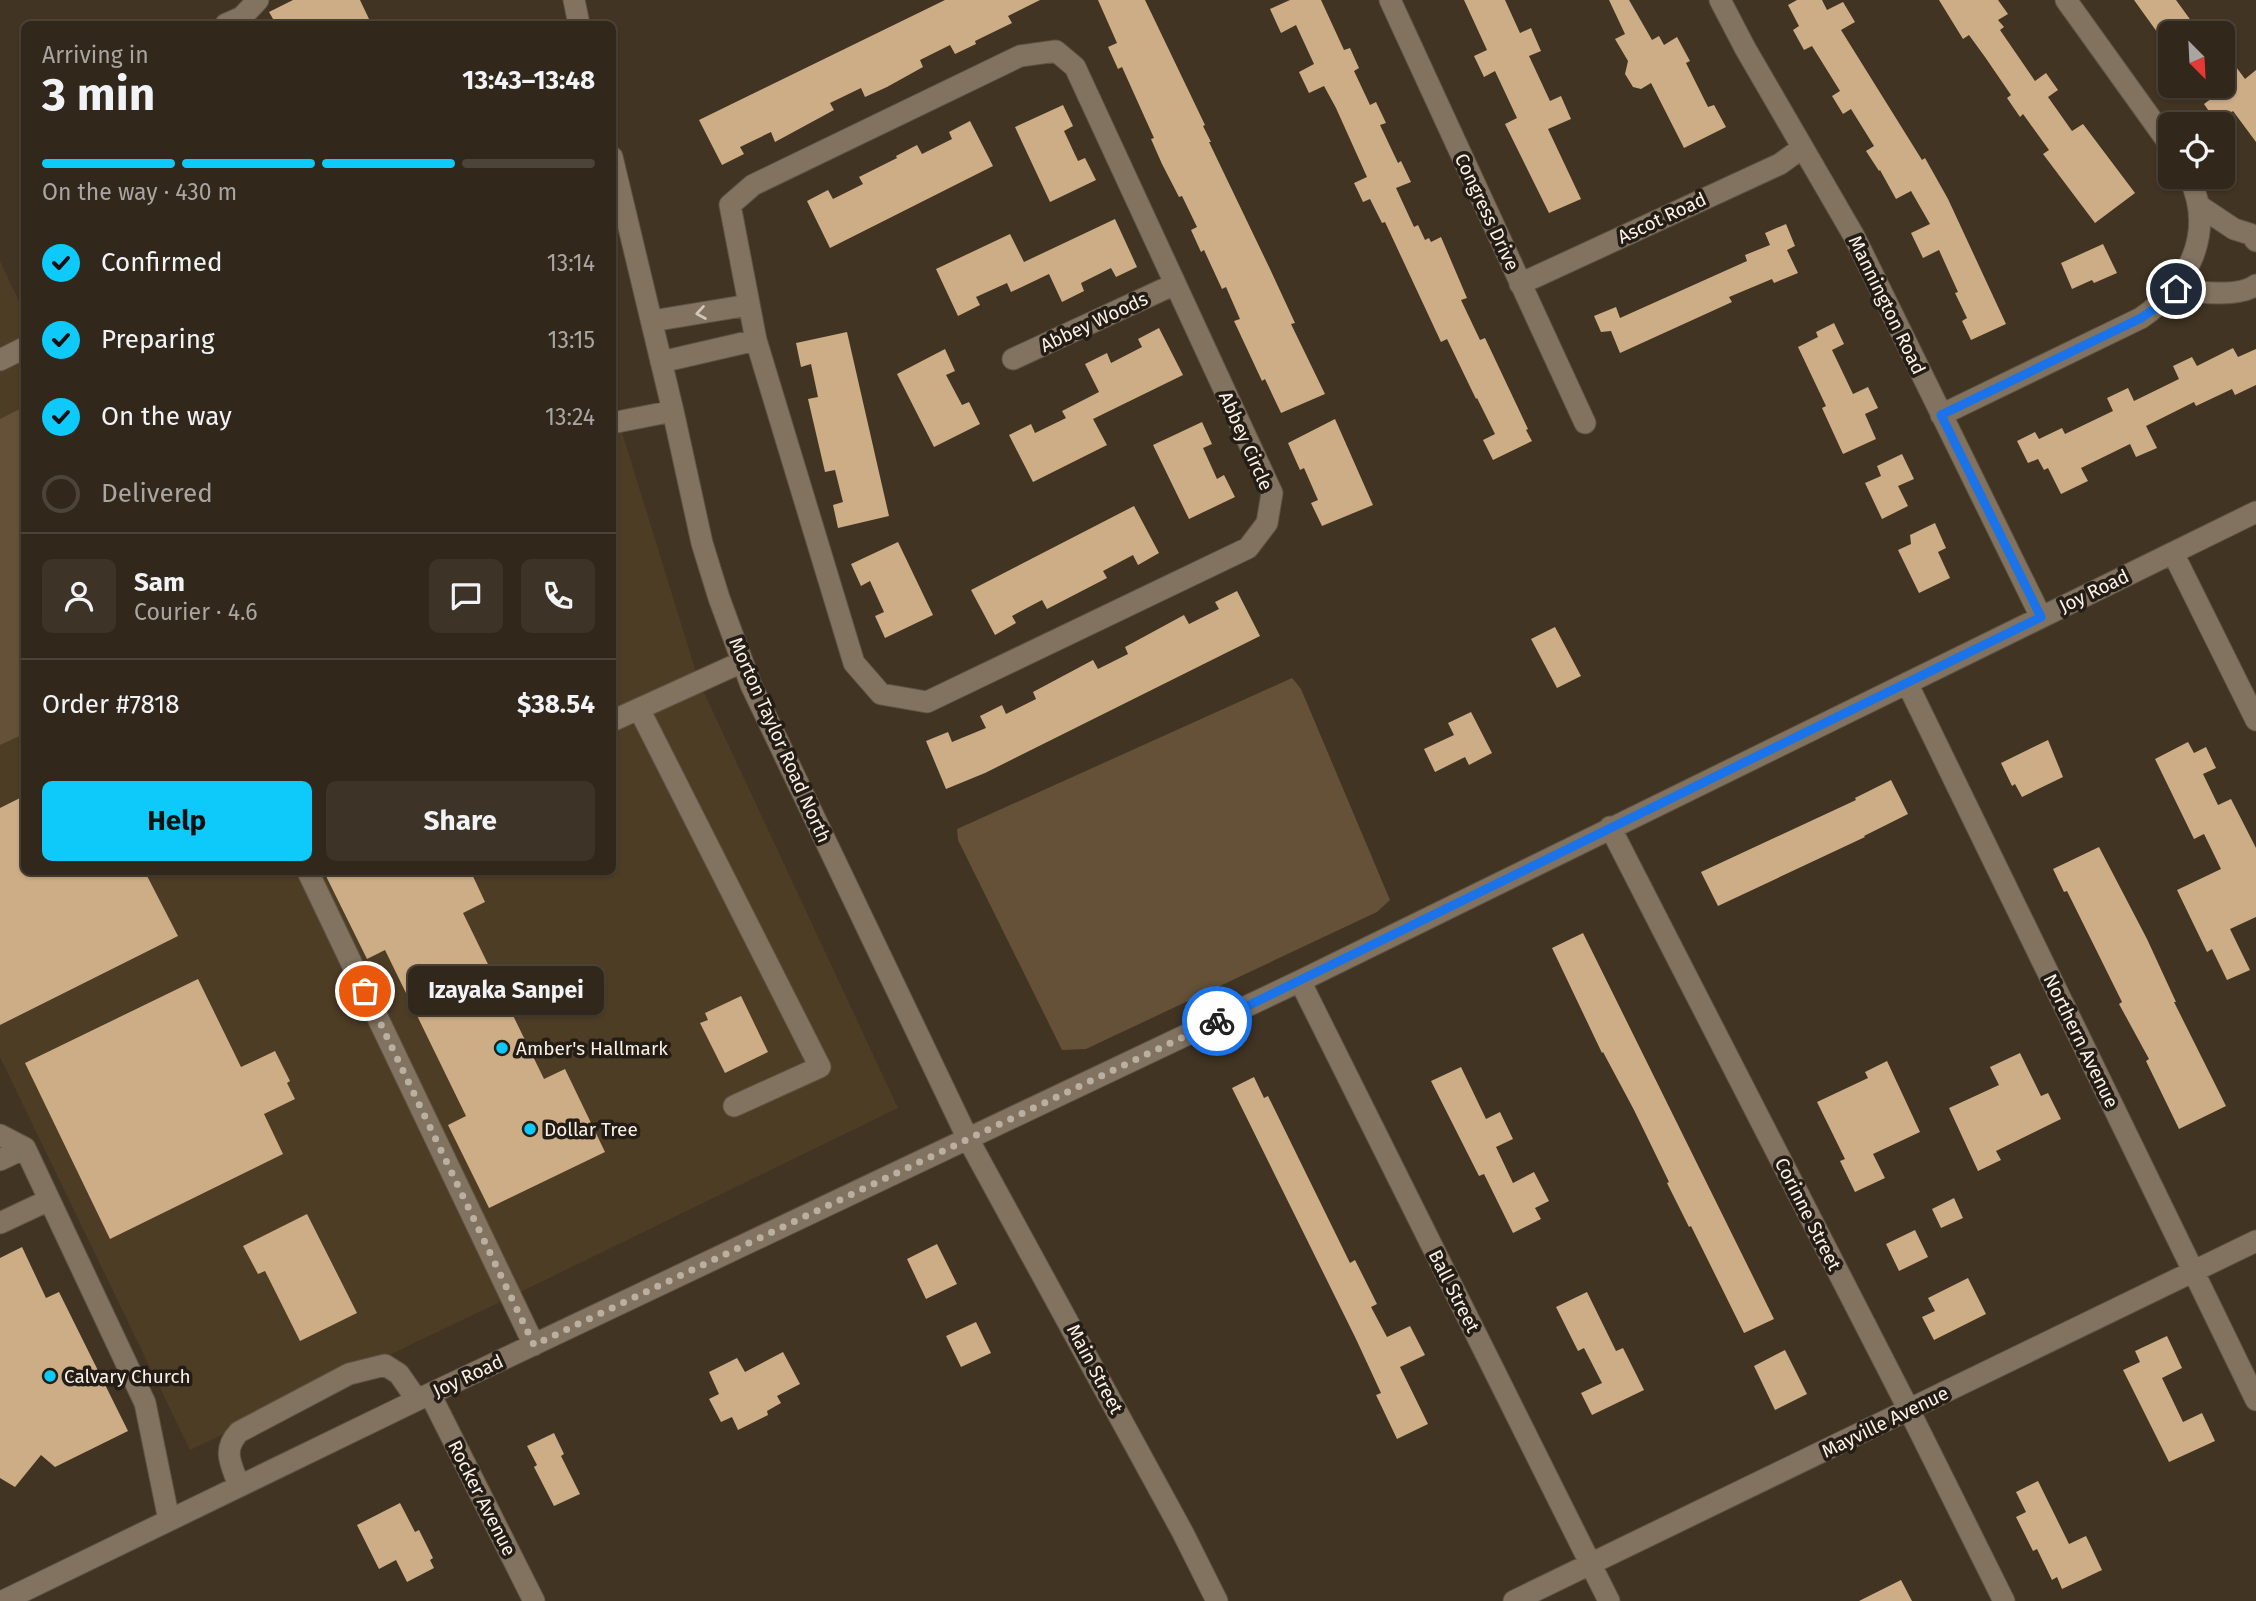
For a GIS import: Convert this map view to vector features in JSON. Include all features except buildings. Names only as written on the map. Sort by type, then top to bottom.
[{"type":"street","points":[[239,21],[258,0]]},
{"type":"street","points":[[574,0],[578,21]]},
{"type":"street","name":"Congress Drive","points":[[1390,0],[1585,423]]},
{"type":"street","name":"Mannington Road","points":[[1720,0],[1854,236],[2041,617]]},
{"type":"street","points":[[2066,0],[2158,128]]},
{"type":"street","name":"Abbey Circle","points":[[1056,51],[1075,67],[1175,285],[1272,493],[1268,523],[1248,548],[927,702],[881,694],[854,663],[756,340],[730,205],[753,185],[1020,56],[1056,51]]},
{"type":"street","name":"Ascot Road","points":[[1520,284],[1780,164],[1802,148]]},
{"type":"street","name":"Morton Taylor Road North","points":[[616,184],[652,321],[702,542],[742,662],[968,1139]]},
{"type":"street","points":[[1941,415],[2141,318],[2160,305],[2176,289],[2188,270],[2196,248],[2198,205],[2193,189]]},
{"type":"street","points":[[2198,205],[2234,229],[2250,234],[2256,241]]},
{"type":"street","name":"Abbey Woods","points":[[1013,359],[1175,285]]},
{"type":"street","points":[[2176,289],[2201,293],[2242,293],[2256,285]]},
{"type":"street","points":[[652,321],[749,305]]},
{"type":"street","points":[[661,362],[756,340]]},
{"type":"street","points":[[0,360],[21,350]]},
{"type":"street","points":[[616,422],[673,411]]},
{"type":"street","name":"Joy Road","points":[[16,1598],[169,1520],[424,1397],[1300,981],[2256,512]]},
{"type":"street","points":[[2173,553],[2256,720]]},
{"type":"street","points":[[616,719],[742,662]]},
{"type":"street","name":"Northern Avenue","points":[[1907,683],[2256,1400]]},
{"type":"street","points":[[639,709],[820,1067],[734,1106]]},
{"type":"street","name":"Corinne Street","points":[[1610,827],[2004,1601]]},
{"type":"street","points":[[310,875],[534,1345]]},
{"type":"street","name":"Ball Street","points":[[1300,981],[1609,1601]]},
{"type":"street","points":[[0,1135],[25,1148],[145,1403],[169,1520]]},
{"type":"street","name":"Main Street","points":[[968,1139],[1183,1533],[1217,1601]]},
{"type":"street","points":[[0,1160],[25,1148]]},
{"type":"street","points":[[0,1223],[49,1200]]},
{"type":"street","name":"Mayville Avenue","points":[[1514,1601],[2256,1241]]},
{"type":"street","name":"Rocker Avenue","points":[[239,1486],[228,1450],[231,1440],[239,1432],[349,1374],[384,1366],[399,1374],[424,1397],[534,1601]]},
{"type":"shaded area","points":[[0,261],[21,306],[21,875],[616,875],[616,413],[699,682],[898,1108],[190,1450],[0,1057]]},
{"type":"shaded area","points":[[21,408],[21,735],[0,745],[0,419]]},
{"type":"shaded area","points":[[1292,678],[1301,689],[1390,900],[1377,912],[1086,1049],[1062,1050],[958,840],[957,829]]},
{"type":"way so far","points":[[365,991],[534,1345],[1217,1021]]},
{"type":"place","name":"Izayaka Sanpei","points":[[365,991]]},
{"type":"place","name":"Amber's Hallmark","points":[[502,1048]]},
{"type":"place","name":"Dollar Tree","points":[[530,1129]]},
{"type":"place","name":"Calvary Church","points":[[50,1376]]},
{"type":"route","points":[[1217,1021],[2041,617],[1941,415],[2141,318],[2160,305],[2176,289]]}]
